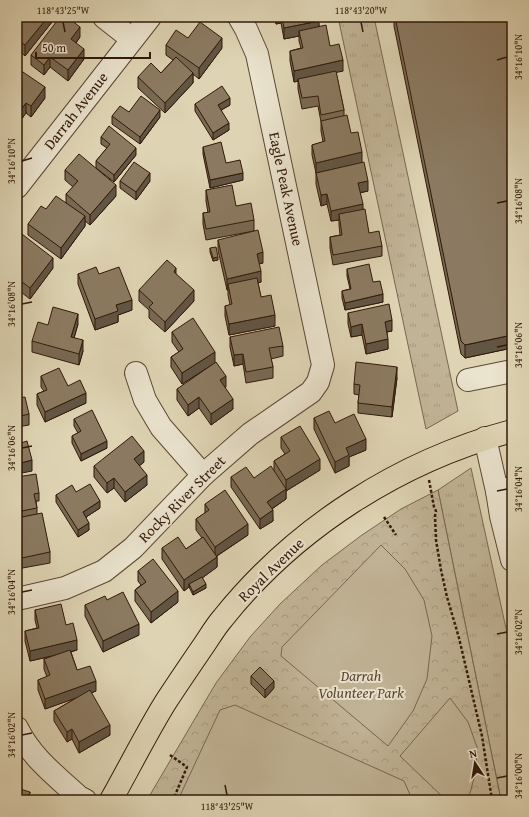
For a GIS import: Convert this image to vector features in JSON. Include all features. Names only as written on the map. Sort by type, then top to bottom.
[{"type":"main road","name":"Royal Avenue","points":[[111,800],[165,703],[195,657],[223,618],[280,557],[314,529],[355,500],[391,479],[425,462],[485,438],[512,431]]},
{"type":"street","points":[[104,17],[132,39]]},
{"type":"street","name":"Darrah Avenue","points":[[17,187],[150,17]]},
{"type":"street","name":"Eagle Peak Avenue","points":[[240,17],[257,54],[323,365]]},
{"type":"street","name":"Rocky River Street","points":[[17,599],[65,588],[104,571],[133,548],[202,475],[250,434],[310,392],[318,382],[323,365]]},
{"type":"street","points":[[468,380],[512,371]]},
{"type":"street","points":[[136,373],[145,400],[161,427],[202,475]]},
{"type":"street","points":[[485,438],[504,489],[502,516],[512,560]]},
{"type":"street","points":[[17,728],[36,757],[74,792],[85,800]]},
{"type":"path","points":[[425,462],[436,511],[436,540],[440,570],[459,638],[482,736],[492,800]]},
{"type":"path","points":[[384,517],[396,535]]},
{"type":"path","points":[[170,755],[188,767],[173,800]]},
{"type":"green space","points":[[338,17],[374,17],[458,411],[426,429]]},
{"type":"green space","points":[[471,468],[512,656],[512,800],[501,800],[438,490]]},
{"type":"green space","name":"Darrah Volunteer Park","points":[[438,490],[501,800],[147,800],[216,683],[250,637],[280,604],[322,565],[362,535],[401,509]]},
{"type":"green space","points":[[381,545],[405,569],[424,600],[432,636],[427,679],[413,711],[388,746],[281,656],[282,647]]},
{"type":"green space","points":[[450,698],[468,722],[477,747],[476,771],[470,793],[464,800],[446,800],[400,756]]},
{"type":"green space","points":[[235,705],[404,781],[411,797],[409,800],[178,800],[220,710]]},
{"type":"building","points":[[17,17],[48,17],[25,45],[17,39]]},
{"type":"building","points":[[60,17],[67,17],[80,27],[71,39],[84,49],[68,70],[50,57],[44,65],[31,55]]},
{"type":"building","points":[[282,17],[318,17],[319,21],[284,28]]},
{"type":"building","points":[[395,17],[512,17],[512,335],[465,345],[461,341]]},
{"type":"building","points":[[200,22],[222,38],[199,68],[166,45],[176,30],[188,38]]},
{"type":"building","points":[[326,25],[330,46],[339,44],[343,60],[294,71],[290,51],[303,48],[299,31]]},
{"type":"building","points":[[176,57],[193,73],[165,103],[138,77],[151,63],[161,73]]},
{"type":"building","points":[[17,68],[45,87],[31,106],[26,103],[17,115]]},
{"type":"building","points":[[336,71],[344,110],[321,115],[318,96],[302,98],[298,79]]},
{"type":"building","points":[[222,86],[230,98],[218,105],[229,123],[213,133],[195,104]]},
{"type":"building","points":[[141,96],[160,110],[140,137],[112,116],[120,106],[129,112]]},
{"type":"building","points":[[347,115],[351,133],[358,132],[362,152],[316,163],[312,145],[325,141],[321,121]]},
{"type":"building","points":[[109,126],[136,148],[114,175],[96,161],[110,144],[101,137]]},
{"type":"building","points":[[221,142],[226,163],[240,160],[243,173],[210,180],[203,147]]},
{"type":"building","points":[[79,154],[116,185],[90,215],[66,194],[78,181],[65,170]]},
{"type":"building","points":[[134,162],[150,173],[136,192],[120,181]]},
{"type":"building","points":[[364,162],[368,181],[358,183],[363,204],[331,211],[327,194],[321,195],[316,173]]},
{"type":"building","points":[[232,185],[236,206],[251,203],[254,220],[206,229],[203,213],[210,212],[206,190]]},
{"type":"building","points":[[56,196],[85,216],[61,248],[28,224],[41,206],[46,209]]},
{"type":"building","points":[[365,209],[369,233],[379,231],[382,246],[333,255],[330,237],[342,235],[339,214]]},
{"type":"building","points":[[258,230],[263,252],[257,254],[261,271],[227,279],[218,240]]},
{"type":"building","points":[[18,231],[53,258],[30,288],[17,278],[17,257],[20,253],[17,250]]},
{"type":"building","points":[[216,247],[218,257],[213,258],[210,248]]},
{"type":"building","points":[[167,260],[176,268],[174,272],[194,290],[165,322],[149,307],[153,303],[139,290]]},
{"type":"building","points":[[369,264],[373,282],[380,281],[383,294],[345,303],[342,291],[351,289],[347,269]]},
{"type":"building","points":[[96,267],[99,274],[119,267],[132,300],[116,305],[118,311],[95,319],[78,274]]},
{"type":"building","points":[[257,278],[261,297],[271,295],[275,315],[229,324],[225,306],[232,304],[228,284]]},
{"type":"building","points":[[389,304],[392,320],[385,322],[388,339],[366,344],[362,324],[351,327],[348,313]]},
{"type":"building","points":[[53,307],[78,314],[71,337],[83,340],[79,354],[32,341],[38,322],[48,325]]},
{"type":"building","points":[[193,318],[215,352],[182,373],[171,357],[183,349],[172,332]]},
{"type":"building","points":[[279,327],[283,346],[269,348],[273,367],[246,372],[243,354],[234,355],[230,337]]},
{"type":"building","points":[[216,362],[226,376],[220,380],[233,399],[211,414],[199,397],[188,405],[177,389]]},
{"type":"building","points":[[356,362],[397,367],[392,407],[358,403],[360,385],[354,384]]},
{"type":"building","points":[[59,368],[68,386],[80,380],[86,393],[45,412],[37,394],[47,390],[41,376]]},
{"type":"building","points":[[25,397],[29,414],[17,417],[17,398]]},
{"type":"building","points":[[92,410],[107,441],[81,454],[72,436],[81,431],[74,419]]},
{"type":"building","points":[[329,411],[335,423],[354,414],[366,439],[346,448],[349,455],[335,462],[314,418]]},
{"type":"building","points":[[300,426],[320,459],[286,480],[274,461],[290,451],[281,437]]},
{"type":"building","points":[[17,428],[21,443],[27,441],[32,460],[17,464]]},
{"type":"building","points":[[132,436],[144,451],[134,459],[147,475],[125,492],[114,478],[107,483],[94,466]]},
{"type":"building","points":[[271,466],[286,489],[267,502],[273,510],[260,519],[231,477],[246,467],[254,478]]},
{"type":"building","points":[[36,474],[39,493],[34,494],[37,508],[17,512],[17,477]]},
{"type":"building","points":[[90,484],[100,501],[83,512],[89,523],[78,530],[56,495],[72,485],[76,492]]},
{"type":"building","points":[[225,490],[248,524],[215,547],[196,519],[209,510],[205,504]]},
{"type":"building","points":[[42,513],[50,552],[17,559],[17,518]]},
{"type":"building","points":[[178,537],[186,549],[203,537],[217,557],[184,580],[162,548]]},
{"type":"building","points":[[153,559],[178,591],[151,612],[135,590],[146,582],[138,571]]},
{"type":"building","points":[[202,577],[206,584],[193,592],[189,584]]},
{"type":"building","points":[[123,592],[139,624],[103,641],[85,605],[105,596],[107,600]]},
{"type":"building","points":[[61,604],[66,625],[73,623],[77,640],[30,651],[25,631],[39,628],[35,610]]},
{"type":"building","points":[[70,650],[77,670],[90,666],[96,681],[45,699],[38,680],[50,675],[44,659]]},
{"type":"building","points":[[260,667],[274,681],[265,690],[251,676]]},
{"type":"building","points":[[90,690],[110,725],[79,742],[72,729],[67,732],[54,711]]},
{"type":"building","points":[[17,788],[30,792],[27,800],[17,800]]}]
